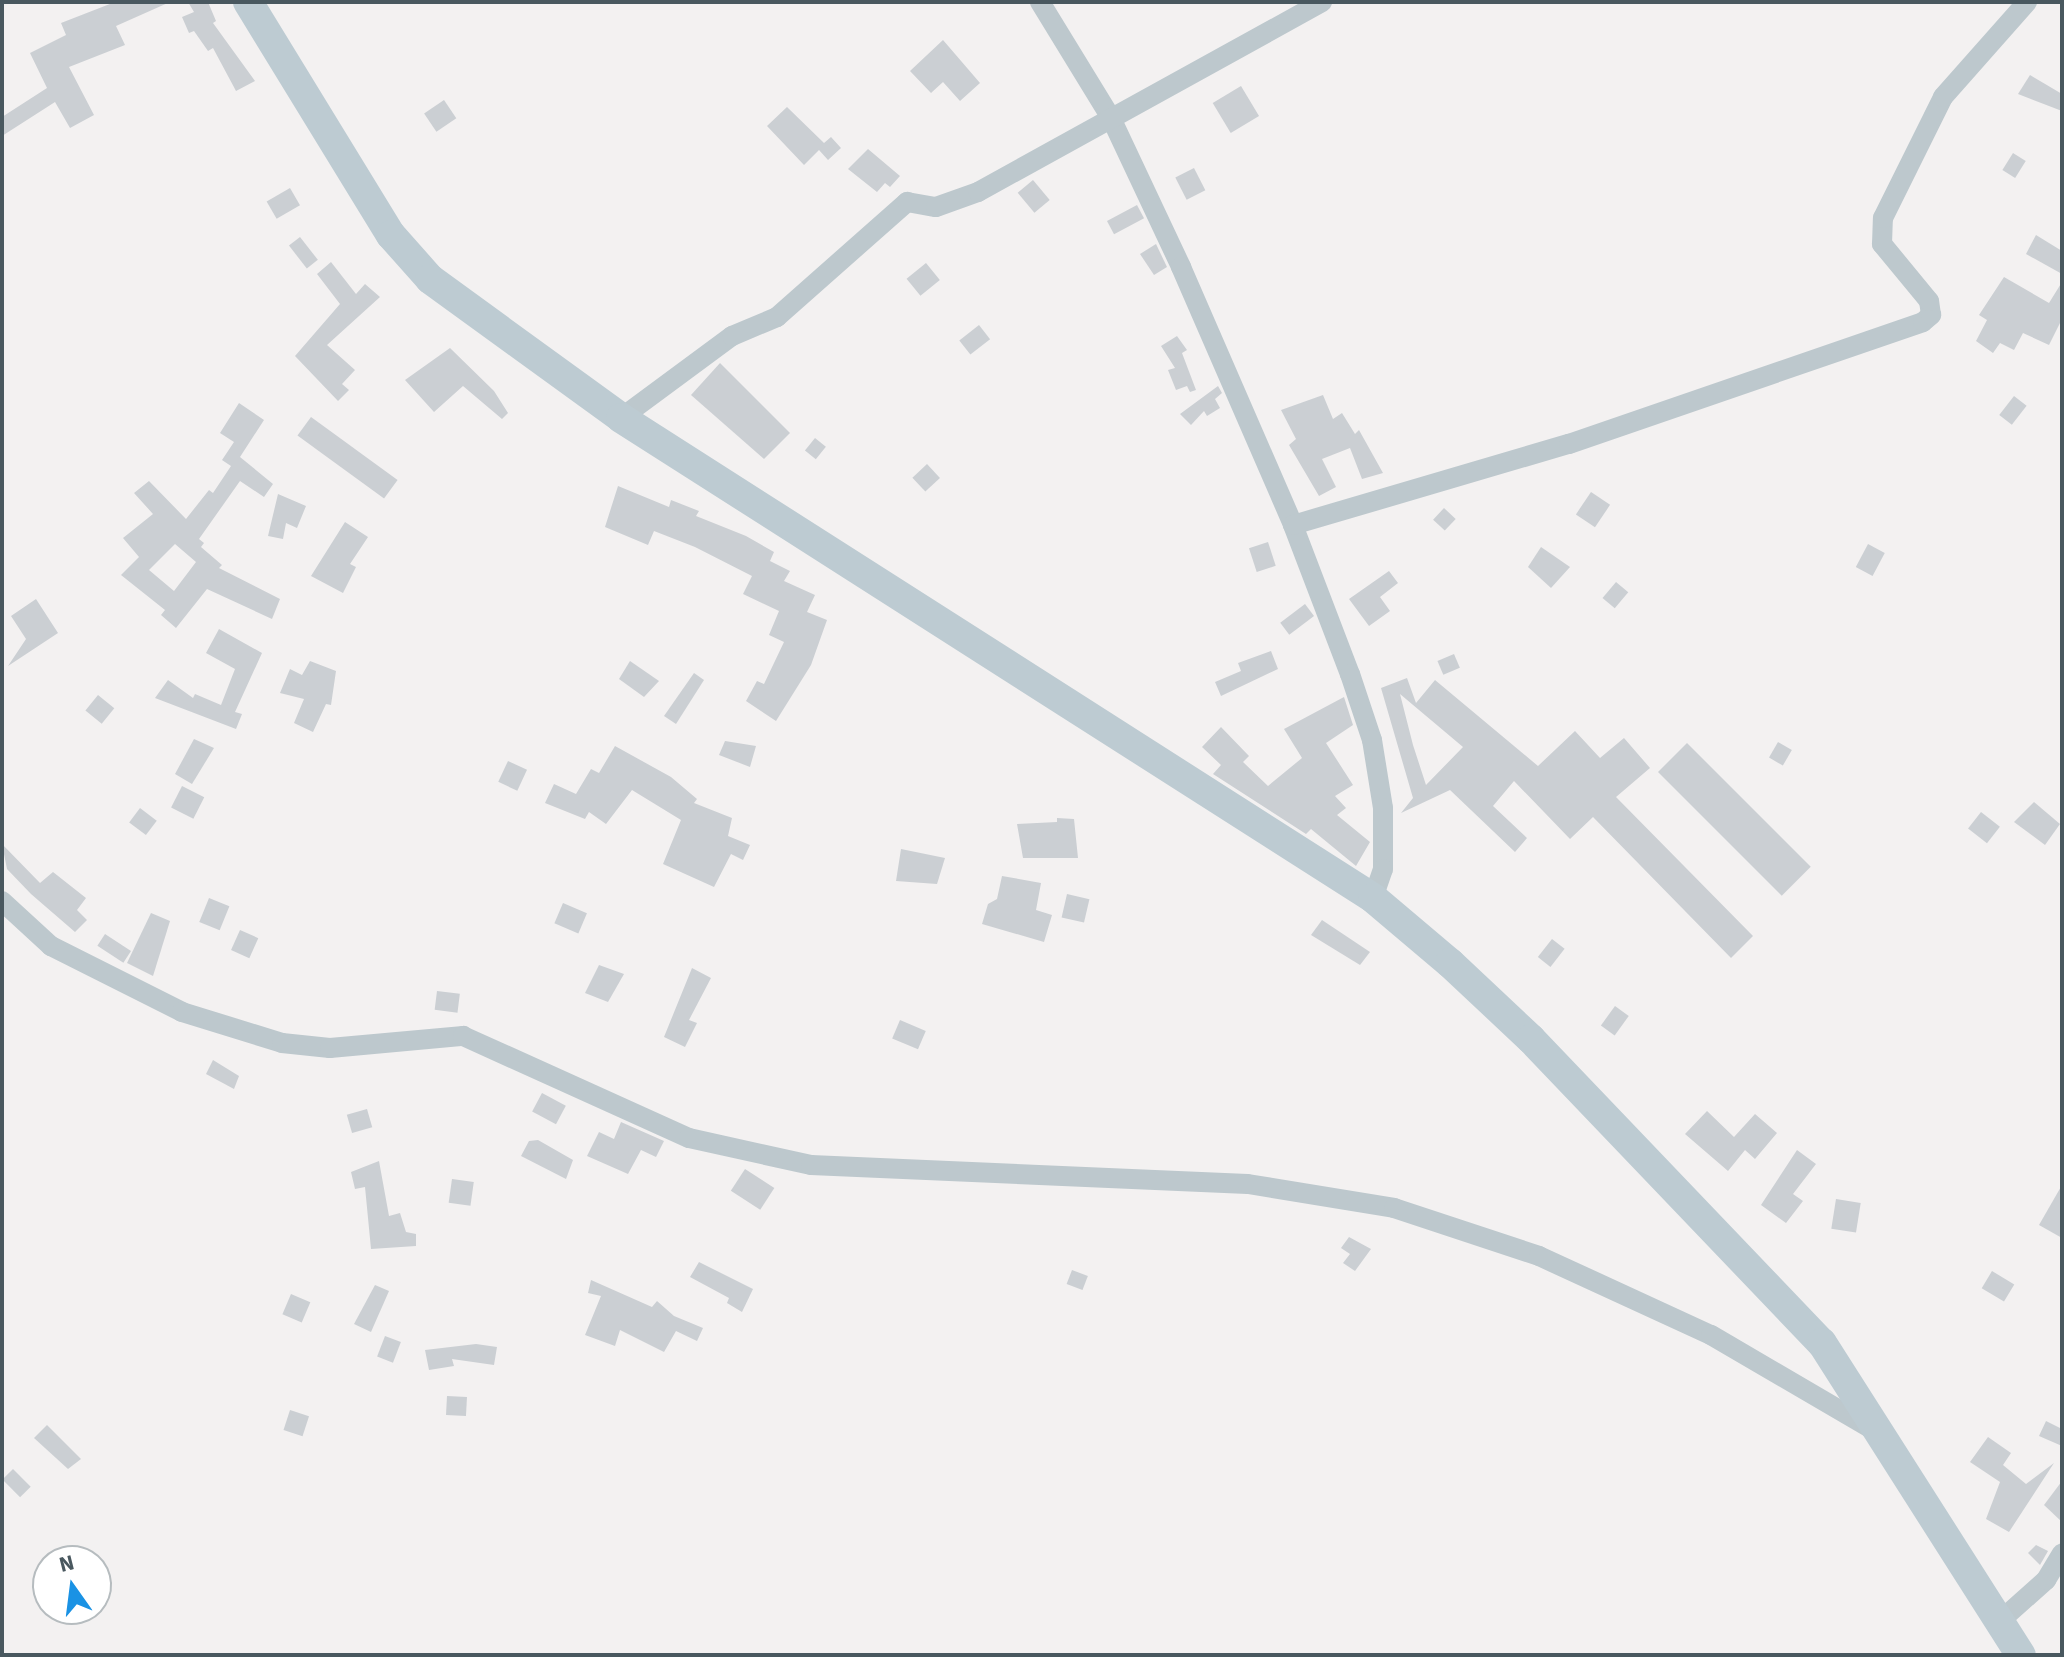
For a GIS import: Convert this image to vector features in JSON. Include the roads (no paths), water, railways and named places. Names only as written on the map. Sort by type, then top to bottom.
[{"type":"main road","points":[[248,2],[391,235],[430,279],[621,418],[1373,898],[1531,1039],[1812,1332],[1882,1435],[2021,1655]]},
{"type":"street","points":[[1040,2],[1111,118],[1293,525],[1372,740],[1384,834],[1383,869],[1373,898]]},
{"type":"street","points":[[621,418],[732,336],[777,317],[907,202],[936,207],[978,192],[1322,2]]},
{"type":"street","points":[[1293,525],[1569,444],[1923,322],[1931,315],[1929,301],[1882,244],[1883,218],[1943,97],[2027,2]]},
{"type":"street","points":[[2,901],[51,946],[182,1012],[282,1043],[330,1048],[463,1036],[689,1138],[811,1165],[1248,1184],[1394,1208],[1539,1256],[1699,1330],[1882,1435]]},
{"type":"street","points":[[2000,1621],[2046,1580],[2062,1553]]}]
